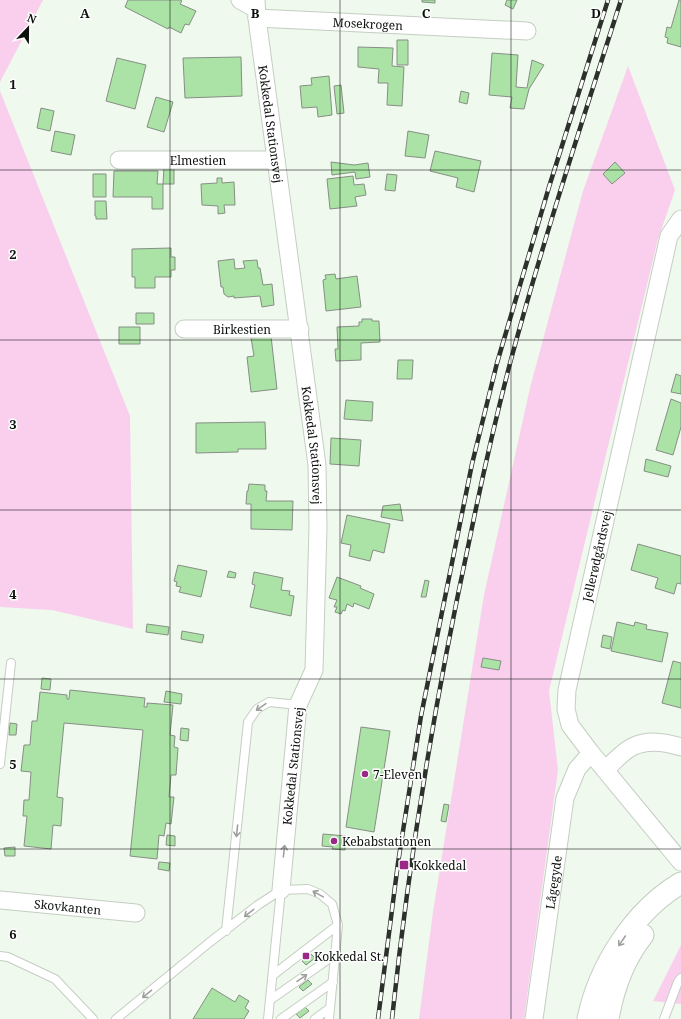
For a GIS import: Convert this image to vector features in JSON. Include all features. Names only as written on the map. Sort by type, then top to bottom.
[{"type":"street","points":[[240,0],[257,9]]},
{"type":"street","name":"Mosekrogen","points":[[257,9],[527,31]]},
{"type":"street","name":"Kokkedal Stationsvej","points":[[257,9],[317,465],[318,528],[314,670],[298,705],[281,890]]},
{"type":"street","name":"Elmestien","points":[[119,160],[276,160]]},
{"type":"street","name":"Jellerødgårdsvej","points":[[681,219],[669,236],[566,690],[566,708],[570,725],[591,753],[681,862]]},
{"type":"street","name":"Birkestien","points":[[184,329],[300,329]]},
{"type":"street","points":[[605,770],[632,748],[648,743],[664,742],[681,747]]},
{"type":"street","name":"Lågegyde","points":[[534,1019],[565,798],[577,769],[591,753]]},
{"type":"street","points":[[588,1019],[600,983],[614,954],[632,928],[656,901],[676,888]]},
{"type":"street","points":[[608,1019],[619,979],[632,951],[676,888]]},
{"type":"street","name":"Skovkanten","points":[[0,900],[136,913]]},
{"type":"lane","points":[[0,764],[12,663]]},
{"type":"lane","points":[[226,931],[248,722],[257,709],[270,702],[298,705]]},
{"type":"lane","points":[[116,1019],[258,905],[281,890],[308,889],[320,894],[332,904],[338,925],[329,1019]]},
{"type":"lane","points":[[268,1019],[281,890]]},
{"type":"lane","points":[[273,975],[338,925]]},
{"type":"lane","points":[[270,1000],[336,954]]},
{"type":"lane","points":[[0,956],[8,957],[55,980],[93,1019]]},
{"type":"lane","points":[[664,1019],[678,982],[681,978]]},
{"type":"lane","points":[[281,1019],[333,982]]},
{"type":"lane","points":[[315,1019],[330,1008]]},
{"type":"shaded area","points":[[0,0],[43,0],[0,82]]},
{"type":"shaded area","points":[[628,66],[675,190],[658,239],[549,691],[558,770],[524,1019],[419,1019],[433,912],[484,595],[530,388],[583,191]]},
{"type":"shaded area","points":[[0,91],[130,416],[133,629],[52,610],[0,607]]},
{"type":"shaded area","points":[[681,945],[681,1004],[653,1001]]},
{"type":"building","points":[[128,0],[180,0],[182,1],[180,4],[196,11],[189,25],[185,24],[181,33],[169,27],[168,29],[125,7]]},
{"type":"building","points":[[422,0],[435,0],[435,3],[422,2]]},
{"type":"building","points":[[507,0],[517,0],[513,9],[505,5]]},
{"type":"building","points":[[679,0],[681,0],[681,47],[667,43],[668,38],[665,37],[667,27],[671,28]]},
{"type":"building","points":[[397,40],[408,40],[408,65],[397,65]]},
{"type":"building","points":[[358,47],[393,48],[392,66],[404,67],[402,106],[387,105],[388,83],[378,83],[379,69],[358,67]]},
{"type":"building","points":[[492,53],[518,55],[516,87],[527,88],[532,60],[544,65],[529,89],[524,109],[510,108],[512,97],[489,95]]},
{"type":"building","points":[[241,57],[242,96],[185,98],[183,58]]},
{"type":"building","points":[[117,58],[146,65],[135,109],[106,101]]},
{"type":"building","points":[[329,76],[332,115],[318,117],[317,107],[302,108],[300,86],[312,85],[311,78]]},
{"type":"building","points":[[341,85],[344,113],[337,114],[334,86]]},
{"type":"building","points":[[461,91],[469,93],[467,104],[459,102]]},
{"type":"building","points":[[156,97],[173,102],[164,132],[147,127]]},
{"type":"building","points":[[41,108],[54,111],[50,131],[37,128]]},
{"type":"building","points":[[55,131],[75,135],[71,155],[51,151]]},
{"type":"building","points":[[408,131],[429,135],[425,158],[405,156]]},
{"type":"building","points":[[435,151],[481,161],[474,192],[456,187],[458,178],[430,171]]},
{"type":"building","points":[[331,162],[354,165],[368,163],[370,177],[356,179],[355,172],[332,175]]},
{"type":"building","points":[[615,162],[625,173],[612,184],[603,174]]},
{"type":"building","points":[[164,167],[174,167],[174,184],[163,184]]},
{"type":"building","points":[[114,171],[158,171],[157,184],[163,184],[163,209],[152,209],[152,197],[113,197]]},
{"type":"building","points":[[93,174],[106,174],[106,197],[93,197]]},
{"type":"building","points":[[387,174],[397,175],[395,191],[385,190]]},
{"type":"building","points":[[353,176],[354,185],[364,184],[366,195],[355,197],[357,206],[330,209],[327,179]]},
{"type":"building","points":[[217,178],[222,178],[222,183],[234,182],[235,205],[224,205],[225,213],[218,214],[218,206],[202,205],[201,184],[217,183]]},
{"type":"building","points":[[95,201],[106,201],[107,219],[96,219]]},
{"type":"building","points":[[171,248],[171,257],[175,257],[175,270],[171,270],[171,277],[155,277],[155,288],[135,288],[135,277],[132,277],[132,249]]},
{"type":"building","points":[[234,259],[235,269],[245,268],[243,261],[257,260],[263,285],[272,284],[274,305],[262,307],[260,296],[234,298],[234,296],[228,297],[224,294],[223,287],[221,287],[218,261]]},
{"type":"building","points":[[335,274],[336,279],[357,276],[361,307],[326,311],[323,280],[326,279],[325,275]]},
{"type":"building","points":[[136,313],[154,313],[154,324],[136,324]]},
{"type":"building","points":[[362,319],[379,321],[380,342],[361,343],[361,360],[336,361],[335,349],[338,349],[337,327],[359,326],[359,322],[362,322]]},
{"type":"building","points":[[119,327],[140,327],[140,344],[119,344]]},
{"type":"building","points":[[271,336],[277,389],[251,392],[247,357],[254,356],[251,338]]},
{"type":"building","points":[[398,360],[413,360],[412,379],[397,379]]},
{"type":"building","points":[[676,374],[681,376],[681,394],[671,392]]},
{"type":"building","points":[[671,399],[681,403],[681,427],[673,455],[656,450]]},
{"type":"building","points":[[346,400],[373,402],[372,421],[344,419]]},
{"type":"building","points":[[265,422],[266,449],[238,449],[238,452],[196,453],[196,423]]},
{"type":"building","points":[[331,438],[361,440],[359,466],[330,464]]},
{"type":"building","points":[[646,459],[671,466],[668,477],[644,471]]},
{"type":"building","points":[[249,484],[265,485],[265,491],[267,491],[266,501],[293,501],[292,530],[251,529],[251,504],[246,504]]},
{"type":"building","points":[[400,504],[403,521],[381,517],[383,506]]},
{"type":"building","points":[[347,515],[390,524],[384,553],[373,550],[370,561],[349,556],[351,545],[341,543]]},
{"type":"building","points":[[638,544],[681,556],[681,584],[677,583],[674,594],[655,588],[658,578],[631,570]]},
{"type":"building","points":[[178,565],[207,571],[201,597],[179,592],[181,587],[176,586],[177,582],[174,581]]},
{"type":"building","points":[[229,571],[236,573],[235,578],[227,577]]},
{"type":"building","points":[[254,572],[283,578],[281,590],[290,591],[289,595],[294,596],[291,616],[250,607],[255,585],[252,584]]},
{"type":"building","points":[[337,577],[361,586],[360,588],[374,594],[369,609],[354,603],[353,607],[347,604],[345,611],[343,610],[341,614],[335,612],[337,607],[334,607],[337,600],[329,598]]},
{"type":"building","points":[[425,580],[429,581],[426,597],[421,597]]},
{"type":"building","points":[[617,622],[634,626],[635,622],[647,625],[646,629],[668,633],[662,662],[611,651]]},
{"type":"building","points":[[147,624],[169,627],[168,635],[146,632]]},
{"type":"building","points":[[182,631],[204,635],[202,643],[181,639]]},
{"type":"building","points":[[603,635],[612,637],[610,649],[601,647]]},
{"type":"building","points":[[483,658],[501,661],[499,670],[481,667]]},
{"type":"building","points":[[673,661],[681,663],[681,708],[662,703]]},
{"type":"building","points":[[42,678],[51,679],[50,690],[41,689]]},
{"type":"building","points":[[70,690],[145,698],[144,707],[147,707],[147,703],[173,705],[170,735],[175,736],[174,747],[178,748],[176,775],[171,775],[169,797],[174,797],[171,824],[166,823],[164,836],[159,835],[157,859],[130,856],[143,730],[64,723],[57,797],[63,798],[61,826],[53,825],[51,849],[24,846],[27,816],[23,816],[24,800],[29,800],[31,772],[21,771],[24,745],[30,745],[32,721],[37,721],[40,692],[67,695],[67,699],[69,699]]},
{"type":"building","points":[[166,691],[182,694],[181,704],[164,702]]},
{"type":"building","points":[[10,723],[17,724],[16,735],[9,735]]},
{"type":"building","points":[[361,727],[390,731],[374,832],[346,827]]},
{"type":"building","points":[[181,728],[189,729],[188,741],[180,740]]},
{"type":"building","points":[[444,804],[449,805],[446,822],[441,821]]},
{"type":"building","name":"Kebabstationen","points":[[323,834],[346,836],[345,850],[332,849],[333,847],[322,846]]},
{"type":"building","points":[[167,835],[175,836],[175,846],[166,845]]},
{"type":"building","points":[[15,847],[15,856],[5,856],[4,848]]},
{"type":"building","points":[[159,862],[170,863],[169,871],[158,869]]},
{"type":"building","points":[[311,954],[315,958],[306,965],[302,961]]},
{"type":"building","points":[[308,980],[312,984],[303,991],[299,987]]},
{"type":"building","points":[[212,988],[235,1002],[239,995],[249,1001],[245,1008],[249,1011],[244,1019],[193,1019]]},
{"type":"building","points":[[305,1007],[309,1011],[300,1018],[296,1014]]},
{"type":"railway","points":[[378,1019],[398,863],[421,716],[472,464],[497,363],[549,187],[608,0]]},
{"type":"railway","points":[[392,1019],[406,899],[424,779],[445,661],[478,498],[509,367],[535,275],[621,0]]},
{"type":"place","name":"7-Eleven","points":[[365,774]]},
{"type":"place","name":"Kebabstationen","points":[[334,841]]},
{"type":"place","name":"Kokkedal","points":[[404,865]]},
{"type":"place","name":"Kokkedal St.","points":[[306,956]]}]
